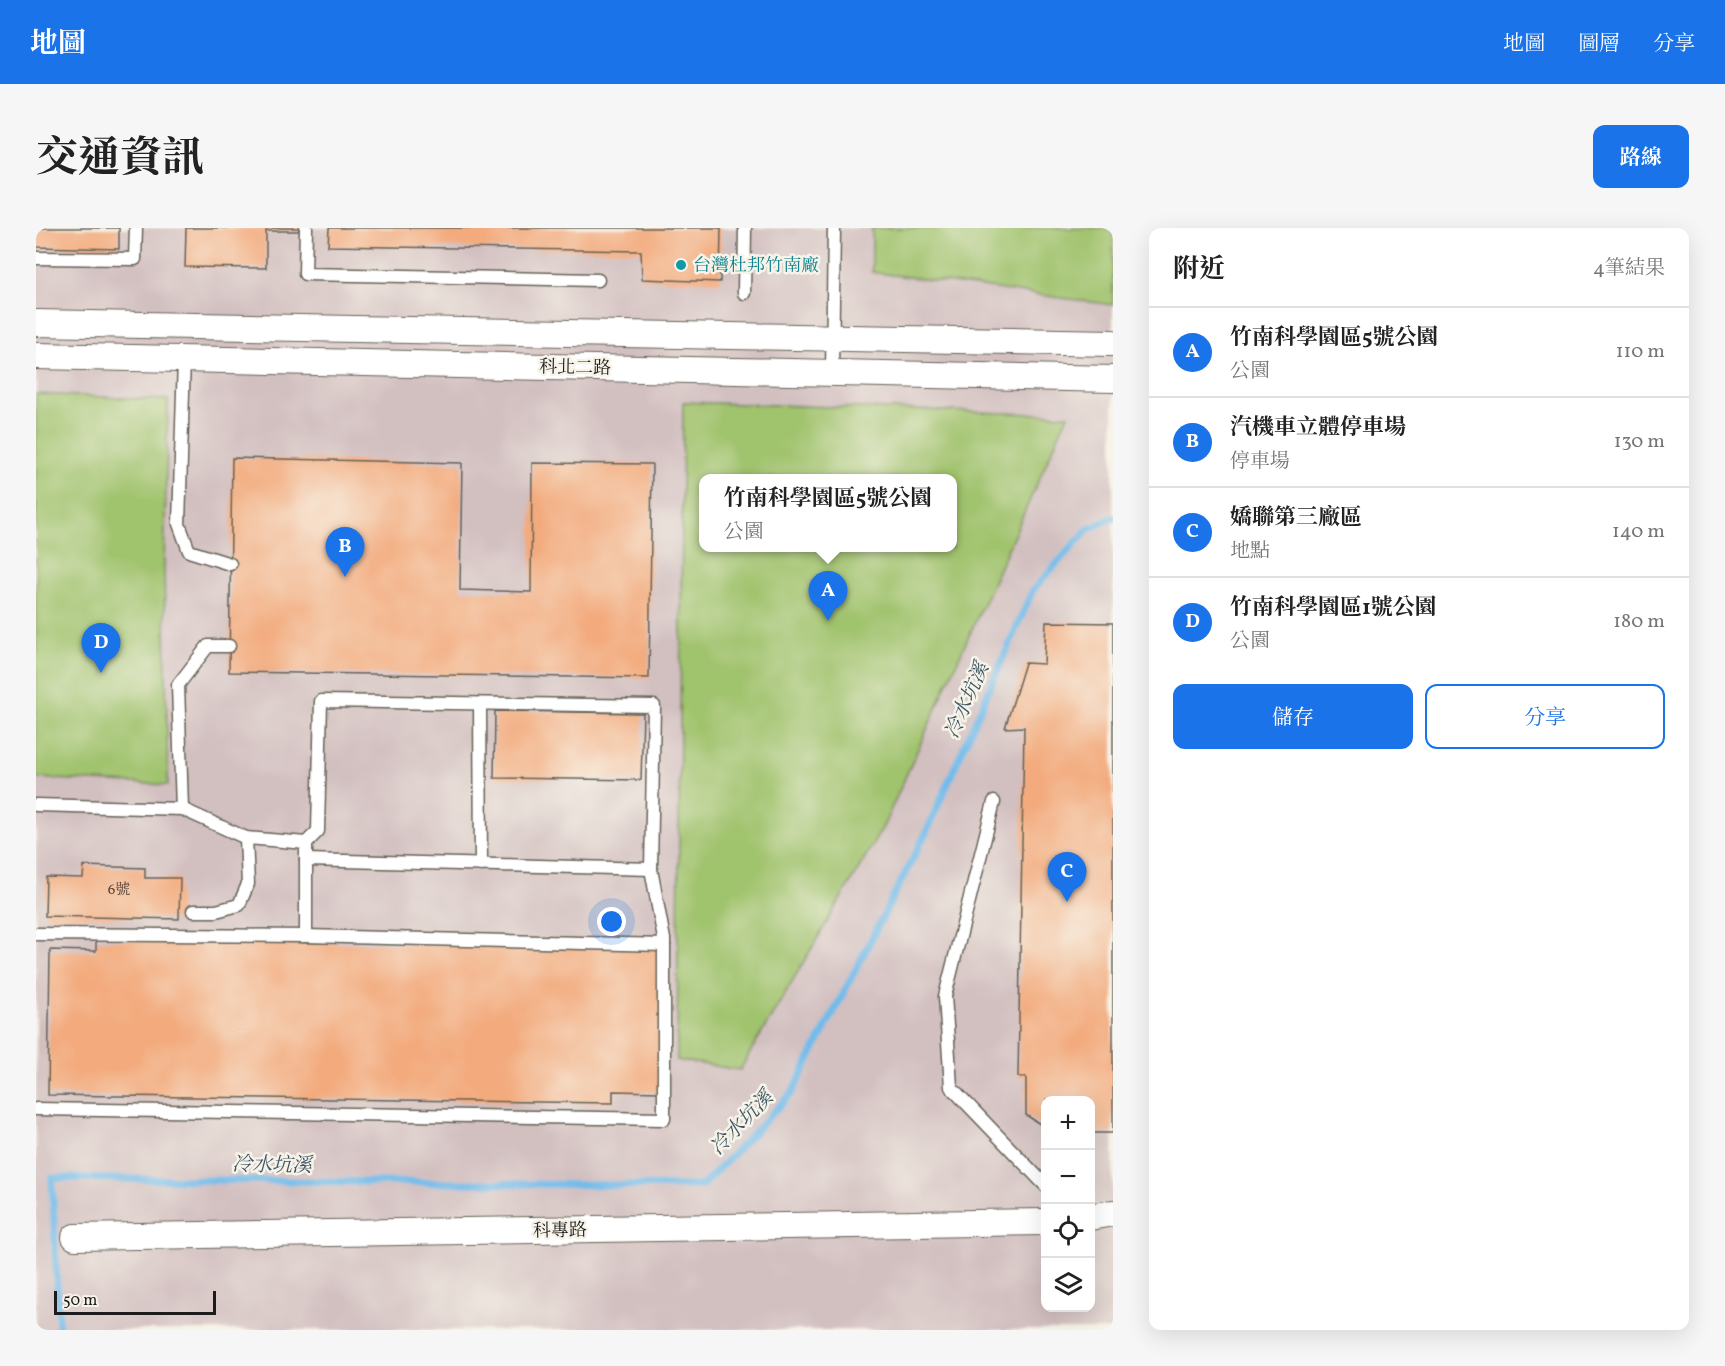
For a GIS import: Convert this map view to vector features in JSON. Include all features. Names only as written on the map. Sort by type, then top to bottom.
[{"type":"street","name":"科北二路","points":[[36,323],[1113,343]]},
{"type":"street","name":"科北二路","points":[[36,356],[1113,379]]},
{"type":"street","points":[[1095,1217],[1113,1213]]},
{"type":"street","name":"科專路","points":[[75,1237],[1041,1222]]},
{"type":"lane","points":[[36,258],[135,259],[136,228]]},
{"type":"lane","points":[[306,228],[304,274],[598,280]]},
{"type":"lane","points":[[744,293],[745,228]]},
{"type":"lane","points":[[832,372],[834,228]]},
{"type":"lane","points":[[183,359],[179,524],[189,551],[230,564]]},
{"type":"lane","points":[[182,809],[178,685],[208,646],[229,646]]},
{"type":"lane","points":[[36,1109],[664,1119],[664,945],[651,869],[654,706],[321,701],[318,831],[306,843],[306,936]]},
{"type":"lane","points":[[480,704],[481,865]]},
{"type":"lane","points":[[994,802],[945,996],[951,1088],[1041,1181]]},
{"type":"lane","points":[[36,805],[182,809],[246,838],[306,843]]},
{"type":"lane","points":[[193,911],[216,911],[239,905],[248,884],[246,838]]},
{"type":"lane","points":[[306,860],[651,869]]},
{"type":"lane","points":[[36,934],[306,936],[664,945]]},
{"type":"shaded area","points":[[36,228],[1113,228],[1113,1330],[36,1330]]},
{"type":"green space","points":[[872,228],[1113,228],[1113,305],[872,272]]},
{"type":"green space","points":[[36,394],[168,400],[164,567],[168,785],[36,778]]},
{"type":"green space","points":[[683,402],[1068,415],[883,827],[740,1070],[677,1060]]},
{"type":"building","points":[[36,228],[119,228],[119,249],[36,247]]},
{"type":"building","points":[[186,228],[299,228],[299,231],[266,231],[266,268],[185,267]]},
{"type":"building","name":"台灣杜邦竹南廠","points":[[329,228],[721,228],[720,282],[642,279],[641,251],[328,246]]},
{"type":"building","points":[[232,458],[462,463],[460,590],[531,592],[532,463],[652,464],[649,678],[229,672]]},
{"type":"building","points":[[1046,622],[1113,623],[1113,1133],[1095,1133],[1095,1096],[1041,1096],[1041,1125],[1026,1115],[1026,1077],[1018,1077],[1024,727],[1005,728],[1025,663],[1044,664]]},
{"type":"building","points":[[495,711],[643,713],[641,780],[494,778]]},
{"type":"building","points":[[84,866],[145,868],[145,878],[180,878],[179,919],[45,916],[46,877],[83,878]]},
{"type":"building","points":[[96,940],[662,947],[660,1092],[613,1091],[613,1103],[48,1095],[50,950],[96,951]]},
{"type":"waterway","name":"冷水坑溪","points":[[59,1330],[52,1178],[702,1186],[792,1093],[926,833],[1033,590],[1088,529],[1113,518]]},
{"type":"place","name":"台灣杜邦竹南廠","points":[[681,265]]},
{"type":"place","name":"汽機車立體停車場","points":[[345,577]]},
{"type":"place","name":"竹南科學園區5號公園","points":[[828,621]]},
{"type":"place","name":"竹南科學園區1號公園","points":[[101,673]]},
{"type":"place","name":"嬌聯第三廠區","points":[[1067,902]]}]
